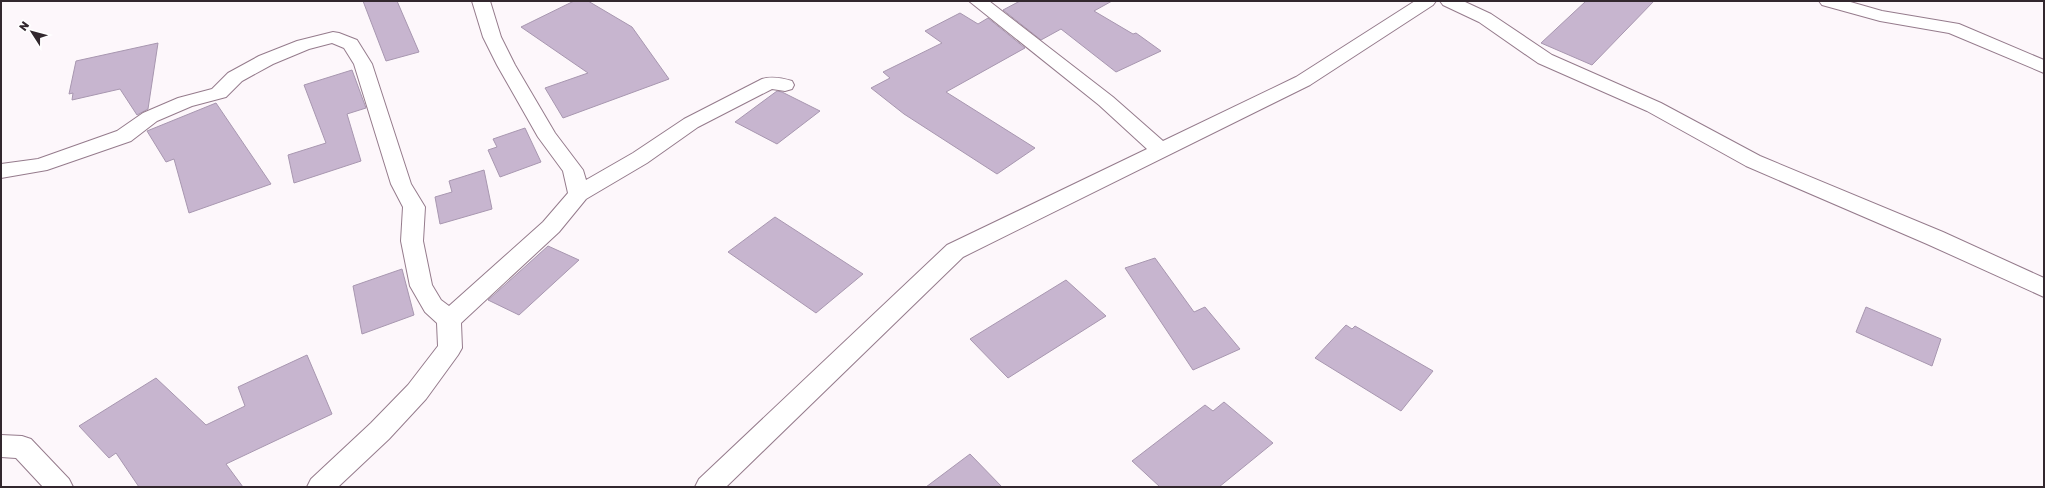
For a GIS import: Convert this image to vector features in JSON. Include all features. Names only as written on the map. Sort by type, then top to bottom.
[{"type":"street","points":[[481,1],[492,37],[506,65],[522,95],[548,137],[573,170],[579,194]]},
{"type":"street","points":[[978,1],[1106,101],[1161,150]]},
{"type":"street","points":[[708,487],[954,251],[1303,81],[1427,1]]},
{"type":"street","points":[[1448,1],[1485,18],[1545,59],[1654,107],[1752,161],[1935,238],[2044,288]]},
{"type":"street","points":[[1828,1],[1880,16],[1953,28],[2044,67]]},
{"type":"street","points":[[1,171],[40,165],[124,136],[150,117],[185,102],[220,94],[235,77],[266,60],[303,45],[334,37],[351,44],[363,64],[401,184],[414,207],[412,241],[421,286],[433,306],[449,320],[450,348],[417,392],[380,432],[320,487]]},
{"type":"street","points":[[449,320],[504,268],[551,227],[579,194],[640,158],[691,123],[769,83],[785,85]]},
{"type":"street","points":[[1,446],[22,447],[60,487]]},
{"type":"building","points":[[363,1],[397,1],[419,52],[386,61]]},
{"type":"building","points":[[574,1],[588,1],[632,27],[669,79],[563,118],[545,88],[588,73],[521,27]]},
{"type":"building","points":[[1020,1],[1112,1],[1094,11],[1133,34],[1136,33],[1161,51],[1116,72],[1061,29],[1041,40],[1003,10]]},
{"type":"building","points":[[1586,1],[1654,1],[1592,65],[1541,43]]},
{"type":"building","points":[[960,13],[978,24],[988,18],[1025,48],[946,92],[1035,148],[997,174],[904,114],[871,88],[890,78],[883,72],[942,43],[925,31]]},
{"type":"building","points":[[158,43],[148,109],[137,115],[120,89],[72,100],[73,93],[69,94],[76,61]]},
{"type":"building","points":[[352,70],[366,108],[347,114],[361,161],[294,183],[288,155],[326,143],[304,85]]},
{"type":"building","points":[[777,91],[782,92],[820,111],[777,144],[735,122]]},
{"type":"building","points":[[216,103],[271,184],[189,213],[174,159],[166,162],[147,131]]},
{"type":"building","points":[[525,128],[541,162],[500,177],[488,150],[497,147],[493,139]]},
{"type":"building","points":[[484,170],[492,209],[440,224],[435,197],[452,192],[449,181]]},
{"type":"building","points":[[775,217],[863,274],[816,313],[728,252]]},
{"type":"building","points":[[548,246],[579,260],[519,315],[488,300]]},
{"type":"building","points":[[1155,258],[1194,312],[1205,307],[1240,349],[1193,370],[1125,268]]},
{"type":"building","points":[[402,269],[414,315],[362,334],[353,286]]},
{"type":"building","points":[[1066,280],[1106,316],[1008,378],[970,339]]},
{"type":"building","points":[[1866,307],[1941,339],[1932,366],[1856,332]]},
{"type":"building","points":[[1346,325],[1352,329],[1355,326],[1433,371],[1401,411],[1315,358]]},
{"type":"building","points":[[307,355],[332,414],[226,464],[243,487],[139,487],[116,453],[109,458],[79,426],[156,378],[206,425],[245,406],[238,387]]},
{"type":"building","points":[[1224,402],[1273,443],[1219,487],[1160,487],[1132,461],[1205,405],[1213,411]]},
{"type":"building","points":[[970,454],[1002,487],[926,487]]}]
